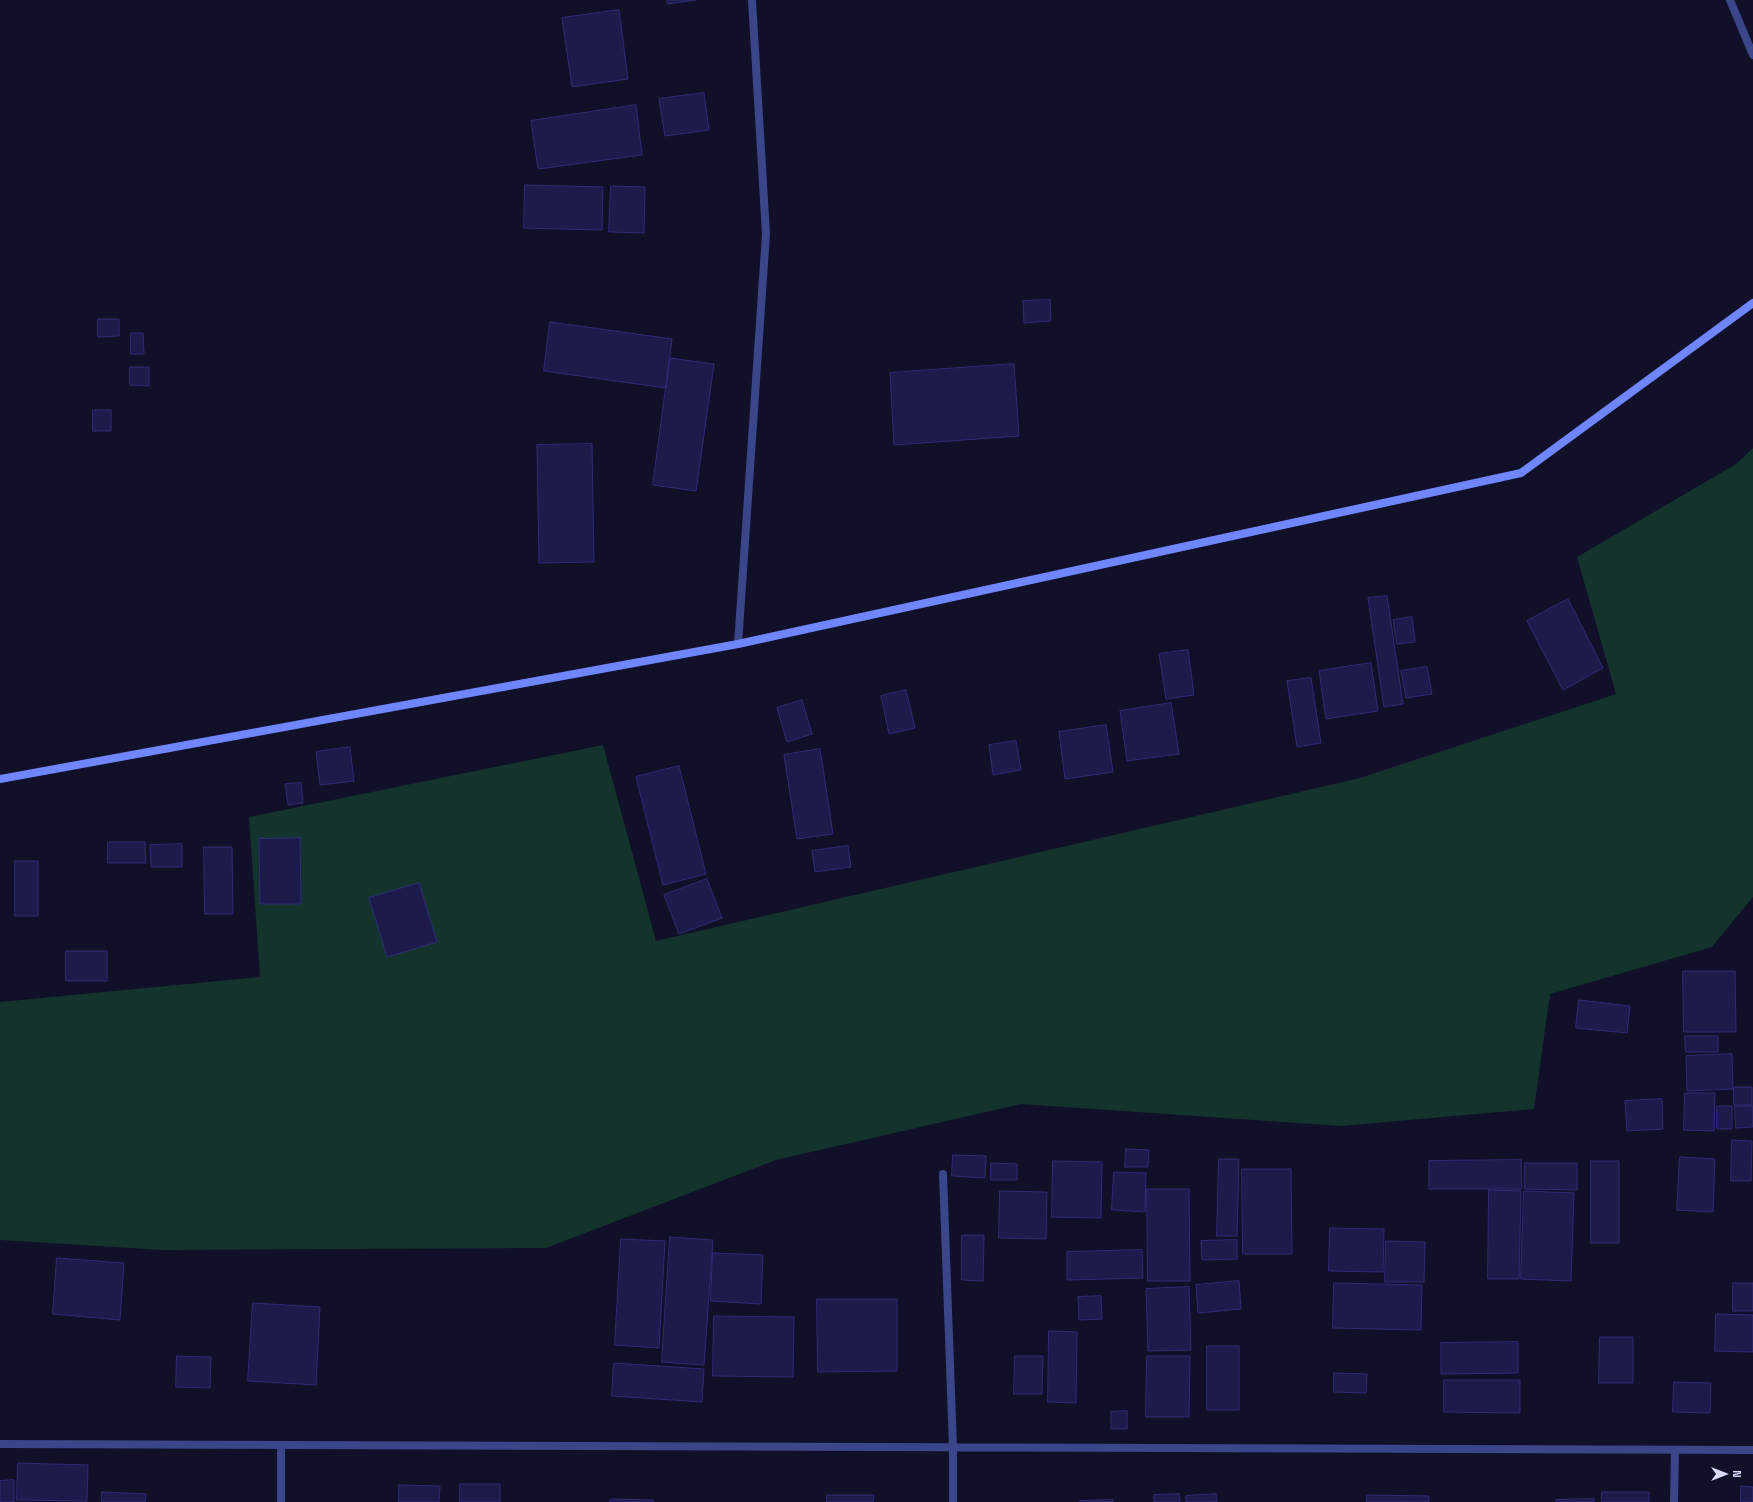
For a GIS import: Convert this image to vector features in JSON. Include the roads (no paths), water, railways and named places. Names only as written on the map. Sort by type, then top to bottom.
[{"type":"main road","points":[[0,779],[738,644],[1521,473],[1753,303]]},
{"type":"street","points":[[738,644],[766,234],[752,0]]},
{"type":"street","points":[[1730,0],[1753,54]]},
{"type":"street","points":[[943,1174],[953,1447],[953,1502]]},
{"type":"street","points":[[0,1444],[1753,1450]]},
{"type":"street","points":[[281,1445],[282,1502]]},
{"type":"street","points":[[1674,1502],[1675,1450]]}]
